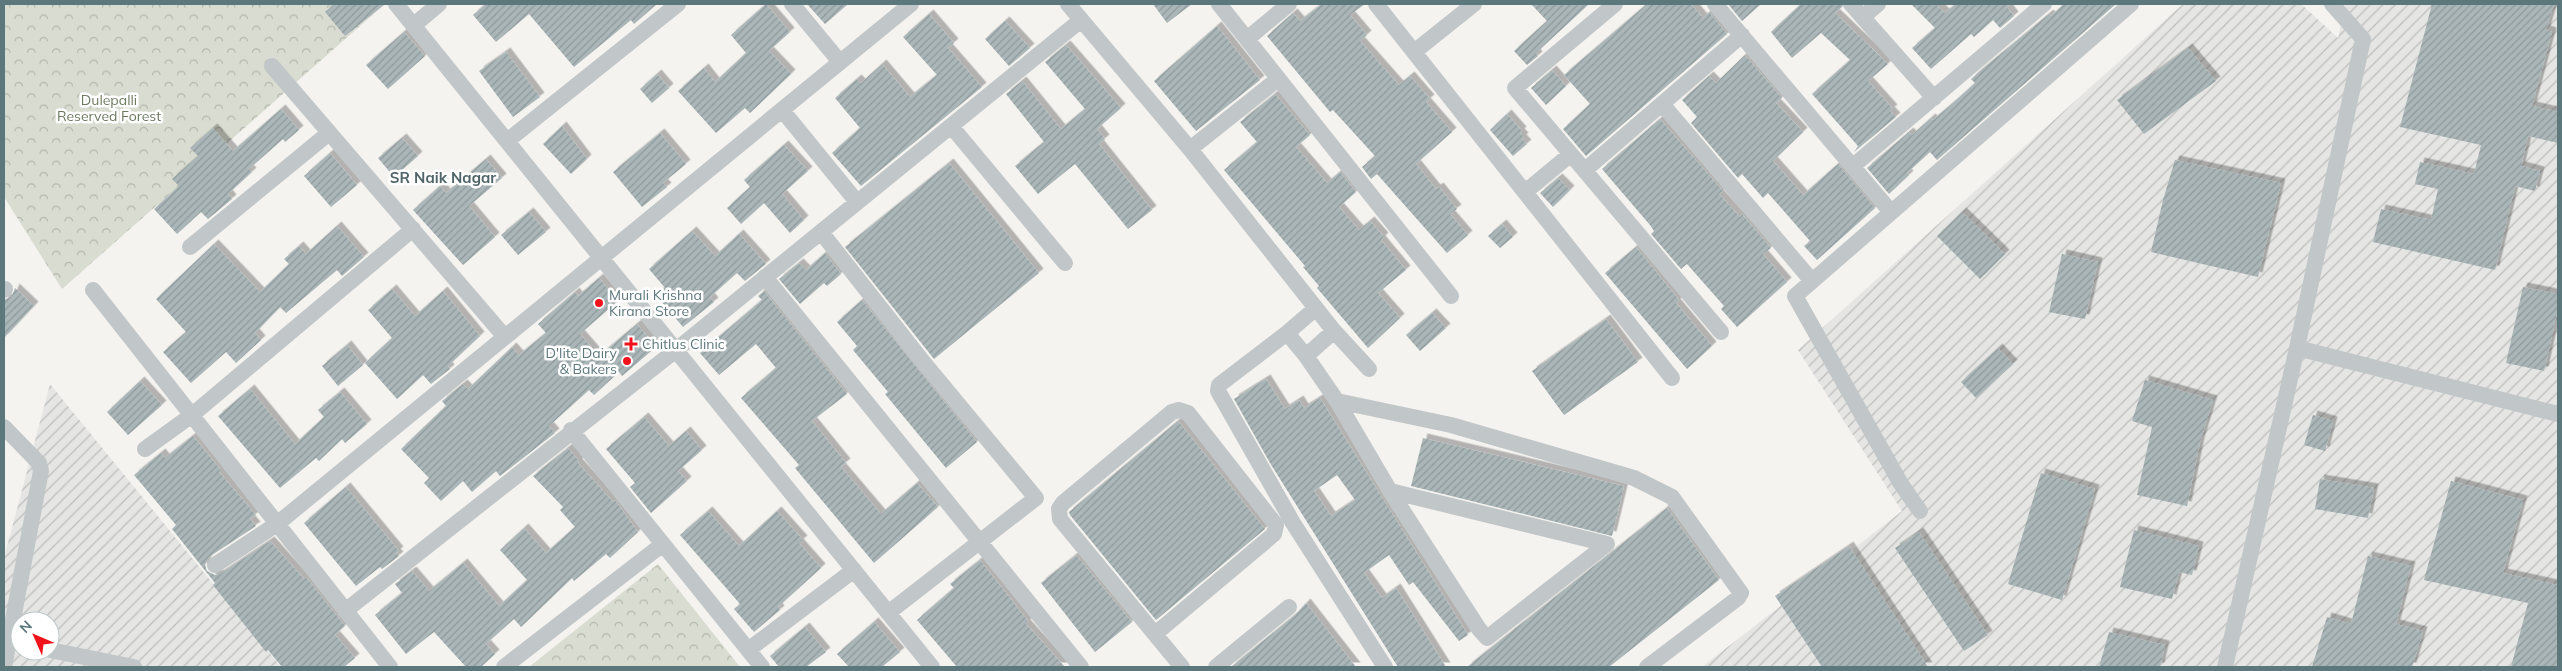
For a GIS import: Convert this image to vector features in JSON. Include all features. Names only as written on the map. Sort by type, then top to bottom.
[{"type":"street","points":[[396,4],[932,667]]},
{"type":"street","points":[[414,25],[439,4]]},
{"type":"street","points":[[507,141],[678,4]]},
{"type":"street","points":[[792,4],[840,62]]},
{"type":"street","points":[[215,565],[278,524],[911,4]]},
{"type":"street","points":[[1068,4],[1190,150],[1334,331],[1369,370]]},
{"type":"street","points":[[1219,4],[1451,296]]},
{"type":"street","points":[[1247,39],[1289,4]]},
{"type":"street","points":[[1376,4],[1672,378]]},
{"type":"street","points":[[1414,52],[1474,4]]},
{"type":"street","points":[[1615,4],[1515,88],[1721,332]]},
{"type":"street","points":[[1715,4],[1892,212]]},
{"type":"street","points":[[1851,4],[1934,98]]},
{"type":"street","points":[[1863,17],[1878,4]]},
{"type":"street","points":[[1853,166],[2044,4]]},
{"type":"street","points":[[1920,511],[1901,484],[1795,296],[2132,4]]},
{"type":"street","points":[[2225,667],[2298,348],[2362,39],[2333,5]]},
{"type":"street","points":[[345,611],[572,430],[676,350],[1081,20]]},
{"type":"street","points":[[1584,170],[1742,35]]},
{"type":"street","points":[[272,66],[505,337]]},
{"type":"street","points":[[1190,150],[1278,79]]},
{"type":"street","points":[[1662,104],[1812,281]]},
{"type":"street","points":[[782,110],[857,202]]},
{"type":"street","points":[[951,126],[1064,263]]},
{"type":"street","points":[[190,247],[329,132]]},
{"type":"street","points":[[1525,192],[1571,154]]},
{"type":"street","points":[[145,449],[192,415],[413,229]]},
{"type":"street","points":[[821,232],[920,358],[1036,498],[888,613]]},
{"type":"street","points":[[765,277],[1081,667]]},
{"type":"street","points":[[93,290],[390,667]]},
{"type":"street","points":[[1316,308],[1287,333],[1219,385],[1218,391],[1293,523],[1385,667]]},
{"type":"street","points":[[1306,356],[1334,331]]},
{"type":"street","points":[[1287,333],[1306,356],[1337,401],[1390,491],[1479,629],[1487,638],[1607,544],[1390,491]]},
{"type":"street","points":[[2298,348],[2558,414]]},
{"type":"street","points":[[1337,401],[1451,425],[1634,478],[1672,497],[1741,592],[1738,598],[1647,667]]},
{"type":"street","points":[[1155,634],[1274,534],[1276,525],[1188,413],[1179,410],[1172,412],[1058,509],[1060,519],[1182,667]]},
{"type":"street","points":[[4,427],[41,466],[9,652]]},
{"type":"street","points":[[572,430],[762,667]]},
{"type":"street","points":[[504,667],[663,544]]},
{"type":"street","points":[[748,650],[854,570]]},
{"type":"street","points":[[1216,667],[1289,608]]},
{"type":"street","points":[[60,652],[134,667]]},
{"type":"shaded area","points":[[2183,4],[2301,4],[2338,38],[2346,4],[2558,4],[2558,667],[1702,667],[1902,511],[1798,350]]},
{"type":"shaded area","points":[[50,384],[281,667],[4,667],[4,558]]},
{"type":"green space","name":"Dulepalli Reserved Forest","points":[[4,4],[385,4],[62,289],[4,197]]},
{"type":"green space","points":[[658,564],[740,667],[529,667]]},
{"type":"building","points":[[335,4],[385,4],[345,36],[325,12]]},
{"type":"building","points":[[486,4],[657,4],[634,24],[631,20],[574,67],[529,14],[496,42],[473,15]]},
{"type":"building","points":[[766,4],[790,32],[769,51],[791,74],[750,113],[745,108],[716,133],[678,91],[704,68],[715,82],[746,53],[731,35]]},
{"type":"building","points":[[807,4],[848,4],[825,24]]},
{"type":"building","points":[[1153,4],[1192,4],[1167,23]]},
{"type":"building","points":[[1322,4],[1365,4],[1350,15],[1367,35],[1360,41],[1399,85],[1410,76],[1430,99],[1426,102],[1452,132],[1416,164],[1436,189],[1439,187],[1457,209],[1450,214],[1468,235],[1447,253],[1377,174],[1371,179],[1362,167],[1375,156],[1333,110],[1330,112],[1267,36],[1293,13],[1300,21]]},
{"type":"building","points":[[1531,4],[1589,4],[1536,53],[1538,56],[1527,65],[1514,51],[1547,21]]},
{"type":"building","points":[[1647,4],[1691,4],[1703,18],[1709,12],[1727,34],[1586,156],[1563,129],[1590,104],[1564,75]]},
{"type":"building","points":[[1728,4],[1761,4],[1742,21]]},
{"type":"building","points":[[1801,4],[1841,4],[1842,7],[1835,13],[1888,64],[1868,81],[1893,109],[1890,111],[1896,117],[1854,152],[1858,146],[1812,94],[1850,60],[1821,33],[1792,58],[1771,32]]},
{"type":"building","points":[[1911,4],[1936,4],[1945,13],[1956,4],[2011,4],[2007,7],[2014,16],[2000,28],[1993,20],[1974,37],[1971,34],[1931,69],[1912,48],[1935,28]]},
{"type":"building","points":[[2064,4],[2116,4],[1937,160],[1930,152],[1907,173],[1909,175],[1889,194],[1867,168],[1909,132],[1912,135],[1931,118],[1933,120],[1975,83],[1971,79],[1980,71],[2049,14],[2051,16]]},
{"type":"building","points":[[2432,4],[2554,4],[2546,30],[2552,32],[2532,106],[2558,112],[2558,143],[2528,136],[2521,166],[2540,171],[2535,191],[2515,186],[2495,270],[2373,242],[2381,209],[2431,220],[2438,189],[2415,184],[2420,162],[2474,174],[2481,145],[2400,127]]},
{"type":"building","points":[[929,14],[954,43],[948,48],[982,87],[861,186],[832,153],[860,128],[835,98],[857,79],[861,83],[882,64],[910,97],[937,75],[903,37]]},
{"type":"building","points":[[1005,21],[1030,48],[1009,66],[985,39]]},
{"type":"building","points":[[1217,26],[1260,80],[1196,131],[1154,81]]},
{"type":"building","points":[[404,32],[425,56],[388,89],[366,65]]},
{"type":"building","points":[[1066,45],[1121,108],[1097,129],[1105,139],[1099,144],[1152,210],[1128,229],[1075,164],[1038,194],[1015,166],[1044,142],[1006,94],[1022,81],[1061,129],[1085,109],[1045,62]]},
{"type":"building","points":[[2188,48],[2216,81],[2144,134],[2117,100]]},
{"type":"building","points":[[506,52],[540,97],[513,117],[479,71]]},
{"type":"building","points":[[1745,55],[1782,98],[1776,103],[1803,132],[1773,161],[1803,195],[1838,164],[1875,208],[1817,260],[1804,246],[1810,241],[1768,193],[1763,198],[1742,174],[1738,178],[1691,123],[1697,117],[1682,100],[1709,76],[1716,83]]},
{"type":"building","points":[[1552,70],[1566,86],[1546,105],[1531,88]]},
{"type":"building","points":[[657,74],[669,88],[652,103],[640,89]]},
{"type":"building","points":[[1275,94],[1310,135],[1296,147],[1327,183],[1340,172],[1356,192],[1339,207],[1359,230],[1370,221],[1384,237],[1381,240],[1406,270],[1378,293],[1400,318],[1368,348],[1317,288],[1319,286],[1303,267],[1305,266],[1224,170],[1257,142],[1240,122]]},
{"type":"building","points":[[281,109],[299,130],[285,142],[283,139],[249,169],[252,172],[228,194],[232,199],[208,219],[201,212],[177,234],[154,209],[179,186],[172,179],[198,156],[190,148],[213,128],[233,151]]},
{"type":"building","points":[[1507,114],[1522,131],[1520,133],[1524,137],[1522,139],[1527,144],[1513,156],[1490,130]]},
{"type":"building","points":[[1660,119],[1723,191],[1719,194],[1740,217],[1742,214],[1771,248],[1763,254],[1787,282],[1737,327],[1721,309],[1724,306],[1687,264],[1681,269],[1651,234],[1654,231],[1650,225],[1602,169]]},
{"type":"building","points":[[562,126],[587,159],[571,174],[543,144]]},
{"type":"building","points":[[660,133],[686,164],[663,183],[667,187],[642,207],[613,172]]},
{"type":"building","points":[[402,138],[418,156],[394,177],[378,158]]},
{"type":"building","points":[[784,145],[808,171],[782,194],[804,220],[790,233],[764,203],[741,224],[727,208],[750,187],[744,180]]},
{"type":"building","points":[[330,153],[357,185],[331,207],[304,176]]},
{"type":"building","points":[[486,159],[502,178],[469,206],[495,237],[463,265],[413,210],[440,186],[446,193]]},
{"type":"building","points":[[2175,160],[2281,183],[2258,277],[2151,252],[2163,200]]},
{"type":"building","points":[[949,163],[1039,273],[934,359],[845,247]]},
{"type":"building","points":[[1558,178],[1570,190],[1553,207],[1540,193]]},
{"type":"building","points":[[529,212],[546,232],[518,255],[501,235]]},
{"type":"building","points":[[1962,212],[2005,254],[1980,279],[1937,236]]},
{"type":"building","points":[[1502,224],[1513,237],[1500,248],[1488,236]]},
{"type":"building","points":[[337,226],[364,257],[342,276],[337,270],[286,313],[280,307],[255,333],[261,340],[236,363],[226,352],[191,383],[163,352],[186,332],[156,299],[214,244],[260,292],[289,264],[284,259],[299,246],[306,254]]},
{"type":"building","points":[[692,231],[715,256],[739,234],[766,264],[745,281],[737,273],[710,297],[714,302],[683,327],[656,295],[665,288],[649,269]]},
{"type":"building","points":[[1636,247],[1679,300],[1676,303],[1712,346],[1687,369],[1605,273]]},
{"type":"building","points":[[825,253],[841,274],[827,286],[824,283],[800,304],[779,279],[799,263],[806,270]]},
{"type":"building","points":[[2062,254],[2098,262],[2085,319],[2049,312]]},
{"type":"building","points":[[599,278],[618,301],[580,334],[599,356],[637,324],[656,347],[622,376],[619,372],[594,395],[589,390],[549,426],[555,433],[500,476],[496,471],[472,492],[463,481],[441,501],[424,483],[429,478],[401,449],[446,406],[442,401],[463,384],[468,389],[512,347],[519,355],[546,333],[538,324],[575,292],[578,296]]},
{"type":"building","points":[[2523,287],[2558,294],[2558,308],[2544,371],[2506,363]]},
{"type":"building","points":[[15,288],[34,306],[4,338],[4,300],[12,296]]},
{"type":"building","points":[[392,289],[415,316],[443,291],[480,336],[448,366],[450,369],[431,384],[423,375],[397,399],[365,363],[392,338],[368,310]]},
{"type":"building","points":[[764,291],[847,394],[812,421],[846,463],[841,467],[881,514],[917,483],[938,507],[874,563],[795,468],[799,465],[741,398],[776,368],[756,344],[719,375],[700,353],[762,300],[758,296]]},
{"type":"building","points":[[862,300],[977,442],[946,468],[885,394],[888,392],[853,350],[857,346],[837,322]]},
{"type":"building","points":[[1432,313],[1446,328],[1420,351],[1406,335]]},
{"type":"building","points":[[1606,319],[1638,362],[1564,415],[1532,371]]},
{"type":"building","points":[[347,345],[363,365],[338,386],[322,366]]},
{"type":"building","points":[[1998,348],[2013,364],[1976,398],[1961,382]]},
{"type":"building","points":[[1266,379],[1285,409],[1299,400],[1304,408],[1320,398],[1468,635],[1459,641],[1413,582],[1409,585],[1389,555],[1364,573],[1382,598],[1396,588],[1446,667],[1398,667],[1270,463],[1234,399]],"holes":[[[1337,475],[1355,500],[1331,516],[1314,491]]]},
{"type":"building","points":[[2145,380],[2213,400],[2200,442],[2187,506],[2137,495],[2152,427],[2132,421]]},
{"type":"building","points":[[140,381],[162,405],[128,435],[107,412]]},
{"type":"building","points":[[250,389],[295,444],[324,417],[318,410],[340,392],[367,424],[345,443],[342,439],[319,461],[316,458],[280,488],[218,416]]},
{"type":"building","points":[[2313,415],[2333,421],[2325,451],[2304,445]]},
{"type":"building","points":[[644,417],[669,446],[686,431],[702,450],[678,471],[687,481],[651,513],[630,487],[635,483],[606,449]]},
{"type":"building","points":[[1178,421],[1265,529],[1156,620],[1069,512]]},
{"type":"building","points":[[193,436],[221,470],[219,472],[256,515],[250,519],[256,526],[209,557],[205,565],[207,571],[215,575],[220,574],[270,541],[304,579],[306,577],[345,626],[335,635],[355,658],[344,667],[282,667],[268,650],[266,652],[213,585],[215,583],[172,529],[176,525],[134,475],[161,453],[165,458]]},
{"type":"building","points":[[1423,438],[1624,486],[1612,536],[1411,486]]},
{"type":"building","points":[[568,448],[579,461],[578,463],[613,502],[615,500],[638,532],[610,558],[606,554],[574,581],[572,578],[521,627],[514,619],[486,644],[495,654],[481,667],[466,667],[434,632],[406,654],[375,615],[402,593],[395,584],[412,571],[429,591],[463,563],[499,606],[527,580],[500,550],[524,528],[546,553],[575,527],[560,510],[563,507],[533,476]]},
{"type":"building","points":[[2041,473],[2095,489],[2062,600],[2008,584]]},
{"type":"building","points":[[2320,479],[2374,488],[2368,518],[2315,509]]},
{"type":"building","points":[[2451,481],[2523,500],[2503,573],[2558,585],[2557,667],[2511,667],[2528,603],[2424,580]]},
{"type":"building","points":[[346,487],[399,551],[396,553],[399,556],[382,569],[380,567],[356,586],[304,523]]},
{"type":"building","points":[[1667,508],[1719,580],[1609,667],[1467,667]]},
{"type":"building","points":[[708,511],[739,546],[777,511],[803,540],[799,543],[821,568],[778,607],[780,610],[754,632],[734,609],[740,604],[680,535]]},
{"type":"building","points":[[2134,530],[2199,546],[2192,575],[2179,572],[2172,599],[2120,587]]},
{"type":"building","points":[[1919,532],[1988,635],[1964,651],[1895,548]]},
{"type":"building","points":[[1849,546],[1928,667],[1822,667],[1775,596]]},
{"type":"building","points":[[1076,555],[1132,622],[1095,652],[1041,583]]},
{"type":"building","points":[[2368,556],[2411,566],[2396,624],[2423,631],[2412,667],[2312,667],[2327,617],[2351,624]]},
{"type":"building","points":[[980,560],[1028,621],[1026,624],[1065,667],[957,667],[917,620],[954,588],[950,584]]},
{"type":"building","points":[[1306,603],[1356,667],[1231,667],[1295,615]]},
{"type":"building","points":[[874,622],[900,652],[882,667],[849,667],[837,654]]},
{"type":"building","points":[[805,627],[826,652],[806,667],[779,667],[770,656]]},
{"type":"building","points":[[2109,632],[2165,645],[2160,667],[2099,667]]},
{"type":"place","name":"Murali Krishna Kirana Store","points":[[599,303]]},
{"type":"place","name":"Chitlus Clinic","points":[[631,344]]},
{"type":"place","name":"D'lite Dairy & Bakers","points":[[627,361]]},
{"type":"district","name":"SR Naik Nagar","points":[[443,177]]}]
